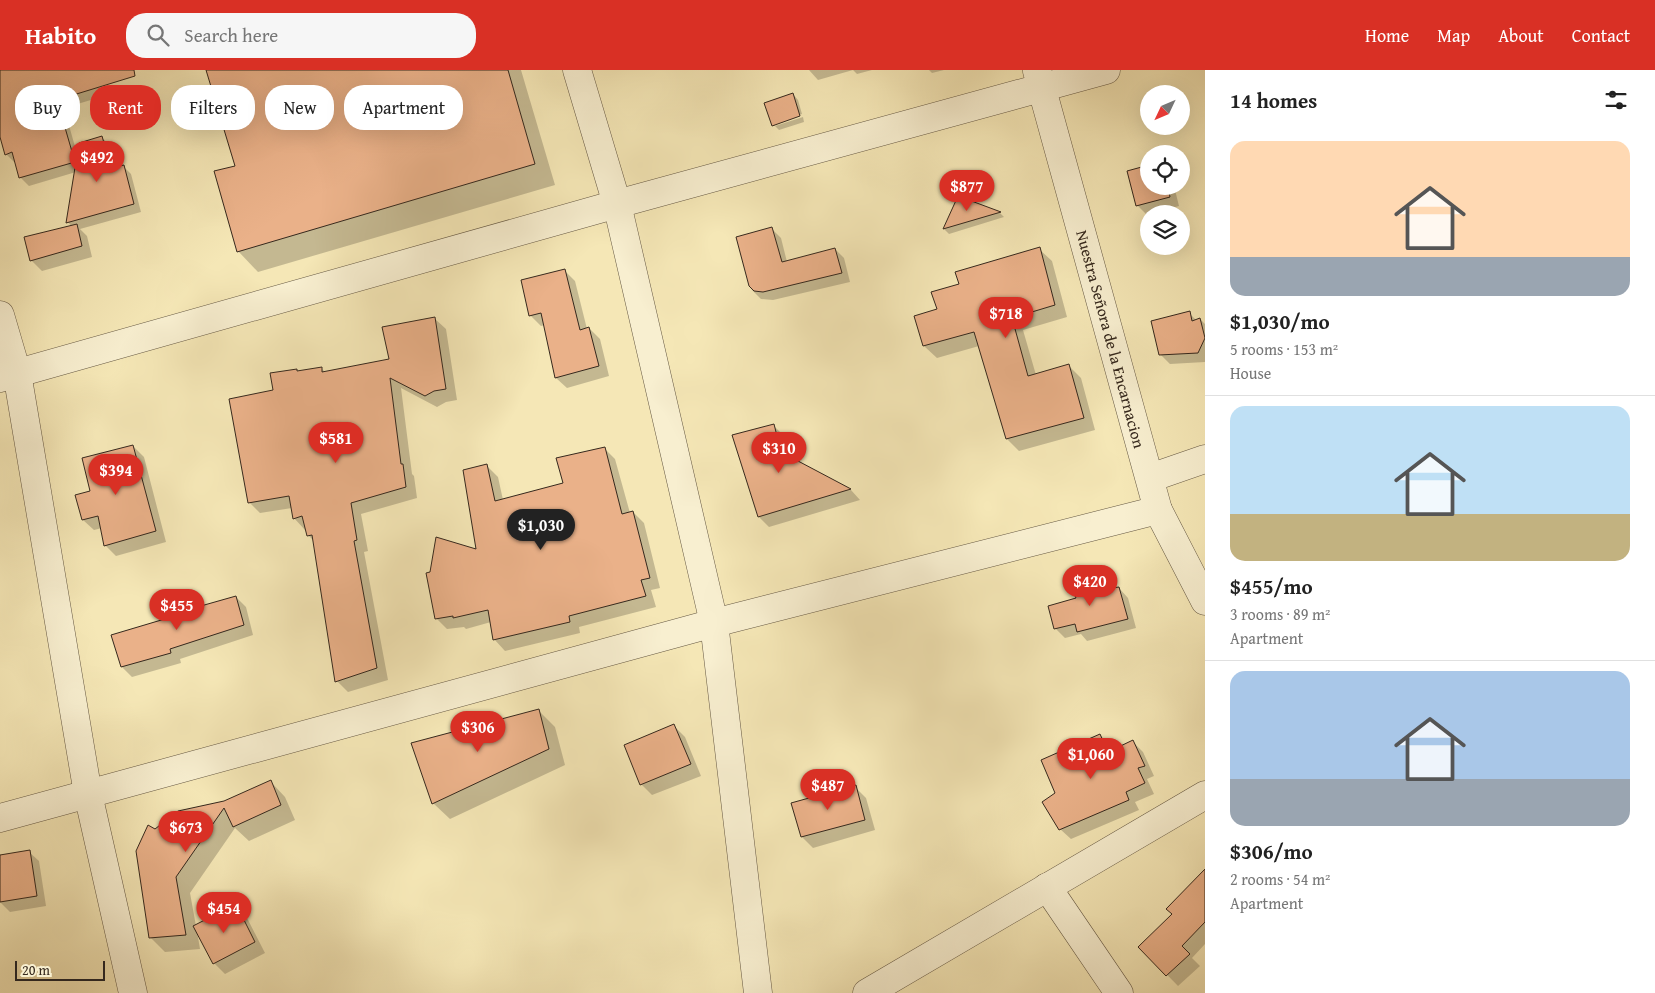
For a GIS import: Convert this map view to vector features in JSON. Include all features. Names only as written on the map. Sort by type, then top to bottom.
[{"type":"street","points":[[577,70],[617,204],[714,623],[758,993]]},
{"type":"street","points":[[8,376],[617,204],[1039,79],[1106,70]]},
{"type":"street","name":"Nuestra Señora de la Encarnacion","points":[[1039,79],[1158,510],[1205,601]]},
{"type":"street","points":[[0,315],[8,376],[88,794],[133,993]]},
{"type":"street","points":[[1150,478],[1205,459]]},
{"type":"street","points":[[0,818],[714,623],[1158,510]]},
{"type":"street","points":[[867,993],[1205,795]]},
{"type":"street","points":[[1048,887],[1118,993]]},
{"type":"building","points":[[0,70],[134,70],[135,76],[106,85],[90,85],[90,90],[80,93],[80,85],[15,85],[15,130],[66,130],[75,162],[19,178],[12,152],[5,155],[0,137]]},
{"type":"building","points":[[206,70],[508,70],[535,164],[237,252],[214,171],[235,166],[224,130],[255,130],[255,85],[211,85]]},
{"type":"building","points":[[793,93],[800,116],[772,126],[764,103]]},
{"type":"building","points":[[102,136],[111,168],[124,165],[134,204],[66,223],[79,143]]},
{"type":"building","points":[[1140,167],[1140,195],[1170,195],[1170,197],[1136,206],[1127,171]]},
{"type":"building","points":[[958,196],[1001,212],[943,229]]},
{"type":"building","points":[[77,224],[82,246],[30,261],[24,237]]},
{"type":"building","points":[[772,227],[782,262],[835,248],[842,273],[763,292],[754,291],[749,286],[736,237]]},
{"type":"building","points":[[1040,247],[1055,305],[1012,318],[1028,376],[1069,364],[1084,418],[1006,439],[974,332],[923,346],[914,316],[937,309],[931,292],[959,284],[955,272]]},
{"type":"building","points":[[565,269],[580,330],[589,327],[599,366],[555,378],[541,313],[529,316],[521,280]]},
{"type":"building","points":[[1190,311],[1192,321],[1200,318],[1205,338],[1198,353],[1159,355],[1151,321]]},
{"type":"building","points":[[435,317],[446,389],[434,391],[425,396],[390,378],[401,464],[403,464],[406,487],[351,503],[357,540],[354,541],[377,668],[335,682],[312,535],[307,536],[302,516],[293,519],[289,496],[248,503],[229,399],[273,390],[270,373],[322,367],[322,372],[389,359],[382,327]]},
{"type":"building","points":[[774,424],[781,452],[851,489],[758,517],[732,435]]},
{"type":"building","points":[[133,445],[156,531],[104,546],[98,516],[82,520],[75,495],[90,491],[82,458]]},
{"type":"building","points":[[605,447],[622,514],[633,511],[650,578],[641,580],[646,596],[569,616],[570,622],[493,640],[488,610],[453,618],[453,616],[435,619],[426,573],[430,572],[436,537],[476,549],[463,470],[487,464],[495,501],[563,483],[556,458]]},
{"type":"building","points":[[1102,578],[1105,589],[1119,587],[1128,619],[1077,632],[1075,624],[1054,629],[1048,606],[1076,598],[1071,586]]},
{"type":"building","points":[[236,596],[244,625],[170,649],[171,653],[121,667],[111,635],[168,618],[169,615]]},
{"type":"building","points":[[539,709],[549,749],[432,804],[411,743]]},
{"type":"building","points":[[674,724],[691,764],[640,785],[624,745]]},
{"type":"building","points":[[1100,734],[1108,752],[1133,740],[1145,766],[1138,768],[1145,783],[1126,792],[1129,800],[1059,830],[1042,802],[1055,793],[1041,760]]},
{"type":"building","points":[[271,780],[281,805],[233,827],[224,808],[176,877],[186,935],[149,938],[136,851],[148,825],[155,829],[178,811],[224,801]]},
{"type":"building","points":[[856,785],[865,820],[801,837],[791,803]]},
{"type":"building","points":[[30,850],[37,896],[0,902],[0,855]]},
{"type":"building","points":[[1205,869],[1205,922],[1182,946],[1190,954],[1166,976],[1138,947],[1172,914],[1166,909]]},
{"type":"building","points":[[236,904],[255,942],[213,964],[193,926]]}]
